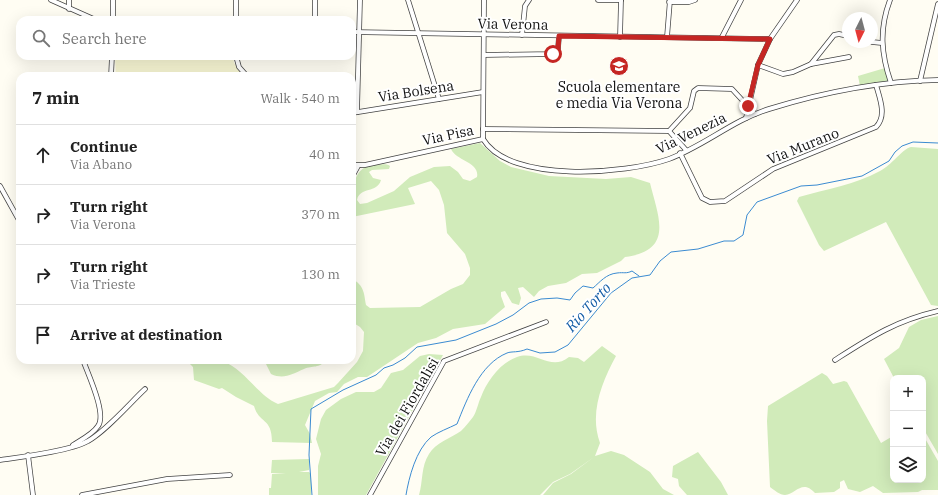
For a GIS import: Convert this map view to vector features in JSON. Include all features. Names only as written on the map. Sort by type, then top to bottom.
[{"type":"street","points":[[51,0],[86,16]]},
{"type":"street","points":[[69,0],[69,9]]},
{"type":"street","points":[[113,0],[113,16]]},
{"type":"street","points":[[236,0],[236,16]]},
{"type":"street","points":[[315,0],[315,16]]},
{"type":"street","points":[[357,112],[360,0]]},
{"type":"street","points":[[408,0],[439,99]]},
{"type":"street","name":"Via Pisa","points":[[358,166],[483,139],[484,0]]},
{"type":"street","points":[[522,35],[525,6],[529,0]]},
{"type":"street","points":[[598,0],[621,0],[620,37]]},
{"type":"street","points":[[667,37],[670,1],[688,2],[696,0]]},
{"type":"street","points":[[722,37],[741,0]]},
{"type":"street","points":[[746,118],[758,65],[770,39],[798,0]]},
{"type":"street","points":[[890,0],[883,23],[882,43],[884,63],[891,83]]},
{"type":"street","points":[[920,81],[938,4]]},
{"type":"street","name":"Via Verona","points":[[356,32],[770,39]]},
{"type":"street","points":[[811,64],[832,36],[837,34],[842,35]]},
{"type":"street","points":[[484,55],[552,54],[558,49],[559,36]]},
{"type":"street","points":[[878,43],[882,43]]},
{"type":"street","points":[[758,65],[787,74],[811,64],[849,57]]},
{"type":"street","points":[[111,72],[112,60]]},
{"type":"street","points":[[237,60],[239,67],[243,72]]},
{"type":"street","name":"Via Venezia","points":[[483,139],[490,148],[503,157],[524,165],[555,172],[602,171],[662,161],[680,154],[755,114],[819,95],[891,83],[938,80]]},
{"type":"street","name":"Via Murano","points":[[680,154],[701,197],[710,202],[725,201],[773,169],[876,127],[881,122],[882,113],[876,85]]},
{"type":"street","points":[[669,131],[688,110],[694,91],[697,88],[730,88],[755,114]]},
{"type":"street","name":"Via Bolsena","points":[[357,112],[483,92]]},
{"type":"street","points":[[483,129],[669,131],[686,150]]},
{"type":"street","points":[[356,170],[358,166]]},
{"type":"street","points":[[0,186],[16,215]]},
{"type":"street","points":[[835,360],[886,328],[910,318],[938,311]]},
{"type":"street","name":"Via dei Fiordalisi","points":[[370,495],[444,361],[546,322]]},
{"type":"street","points":[[69,448],[93,432],[100,422],[99,406],[84,364]]},
{"type":"street","points":[[0,460],[69,448],[82,444],[92,439],[145,389]]},
{"type":"street","points":[[28,455],[33,495]]},
{"type":"street","points":[[82,495],[175,478],[230,475]]},
{"type":"green space","points":[[115,60],[234,60],[234,63],[241,72],[116,72]]},
{"type":"green space","points":[[885,68],[888,81],[860,86],[858,76]]},
{"type":"green space","points":[[480,143],[500,161],[511,167],[549,176],[606,179],[631,177],[650,183],[659,219],[657,240],[651,248],[641,253],[625,257],[621,261],[597,273],[582,274],[566,283],[548,286],[539,291],[534,297],[523,287],[518,288],[521,298],[519,305],[512,303],[505,291],[501,292],[505,307],[485,324],[453,329],[436,338],[418,343],[367,377],[358,377],[344,384],[337,392],[329,393],[315,401],[305,425],[310,434],[312,443],[272,442],[268,424],[259,416],[254,406],[222,388],[219,389],[194,380],[193,367],[190,364],[228,364],[244,375],[270,400],[278,404],[334,387],[356,364],[363,351],[364,332],[356,324],[356,281],[364,293],[366,305],[370,308],[420,307],[451,289],[463,284],[470,275],[470,268],[465,254],[447,233],[444,205],[439,190],[431,181],[408,188],[415,204],[356,216],[356,177],[360,171],[367,167],[385,164],[390,166],[389,169],[372,170],[369,172],[373,178],[381,180],[376,187],[361,193],[357,200],[360,204],[367,203],[394,191],[410,177],[434,167],[450,166],[458,172],[463,179],[470,181],[477,177],[475,168],[454,153],[451,149]]},
{"type":"green space","points":[[911,147],[938,149],[938,306],[931,305],[886,222],[824,251],[819,245],[797,201],[799,197],[851,183],[870,176],[889,165],[904,151]]},
{"type":"green space","points":[[938,316],[938,454],[926,433],[926,375],[892,375],[884,359],[899,348],[909,327],[921,320]]},
{"type":"green space","points":[[602,346],[616,356],[606,376],[599,398],[596,420],[600,443],[595,456],[611,451],[624,455],[650,472],[663,489],[674,495],[543,495],[553,483],[571,474],[594,457],[570,474],[553,482],[540,495],[419,495],[423,469],[429,454],[435,447],[461,431],[473,417],[487,385],[500,368],[517,357],[524,356],[531,356],[550,362],[562,361],[569,357],[578,358],[584,362]]},
{"type":"green space","points":[[429,354],[443,355],[366,495],[318,495],[318,466],[321,454],[316,439],[321,419],[326,410],[341,399],[356,392],[374,392],[381,388],[391,373],[403,370],[420,356]]},
{"type":"green space","points":[[266,364],[322,364],[307,368],[288,376],[276,376],[271,374]]},
{"type":"green space","points":[[822,373],[827,376],[833,384],[844,381],[847,382],[881,443],[890,438],[890,483],[926,483],[926,440],[938,461],[938,490],[883,493],[873,486],[860,492],[848,489],[844,480],[840,482],[840,488],[834,492],[815,493],[806,487],[803,487],[789,494],[783,495],[770,487],[767,421],[768,406]]},
{"type":"green space","points":[[698,452],[721,482],[728,495],[687,495],[679,486],[678,479],[672,477],[673,466]]},
{"type":"green space","points":[[309,459],[309,470],[299,472],[309,472],[311,474],[311,495],[269,495],[269,488],[271,488],[272,474],[286,473],[271,473],[272,460]]},
{"type":"waterway","name":"Rio Torto","points":[[406,495],[411,472],[421,449],[431,437],[457,424],[470,393],[476,383],[489,365],[498,358],[507,353],[527,349],[540,353],[555,352],[568,345],[611,293],[632,278],[650,275],[660,261],[671,252],[698,249],[724,241],[734,241],[743,235],[747,215],[757,202],[801,186],[817,185],[862,176],[889,161],[895,152],[902,146],[913,142],[938,143]]},
{"type":"waterway","points":[[312,495],[309,455],[311,409],[343,390],[376,375],[384,368],[405,358],[417,347],[456,340],[496,324],[513,315],[529,303],[541,299],[557,298],[570,300],[583,286],[593,288],[613,274],[632,271],[639,276]]},
{"type":"place","name":"Scuola elementare e media Via Verona","points":[[619,66]]},
{"type":"route","points":[[553,54],[558,49],[559,36],[722,37],[770,39],[758,65],[748,106]]}]
